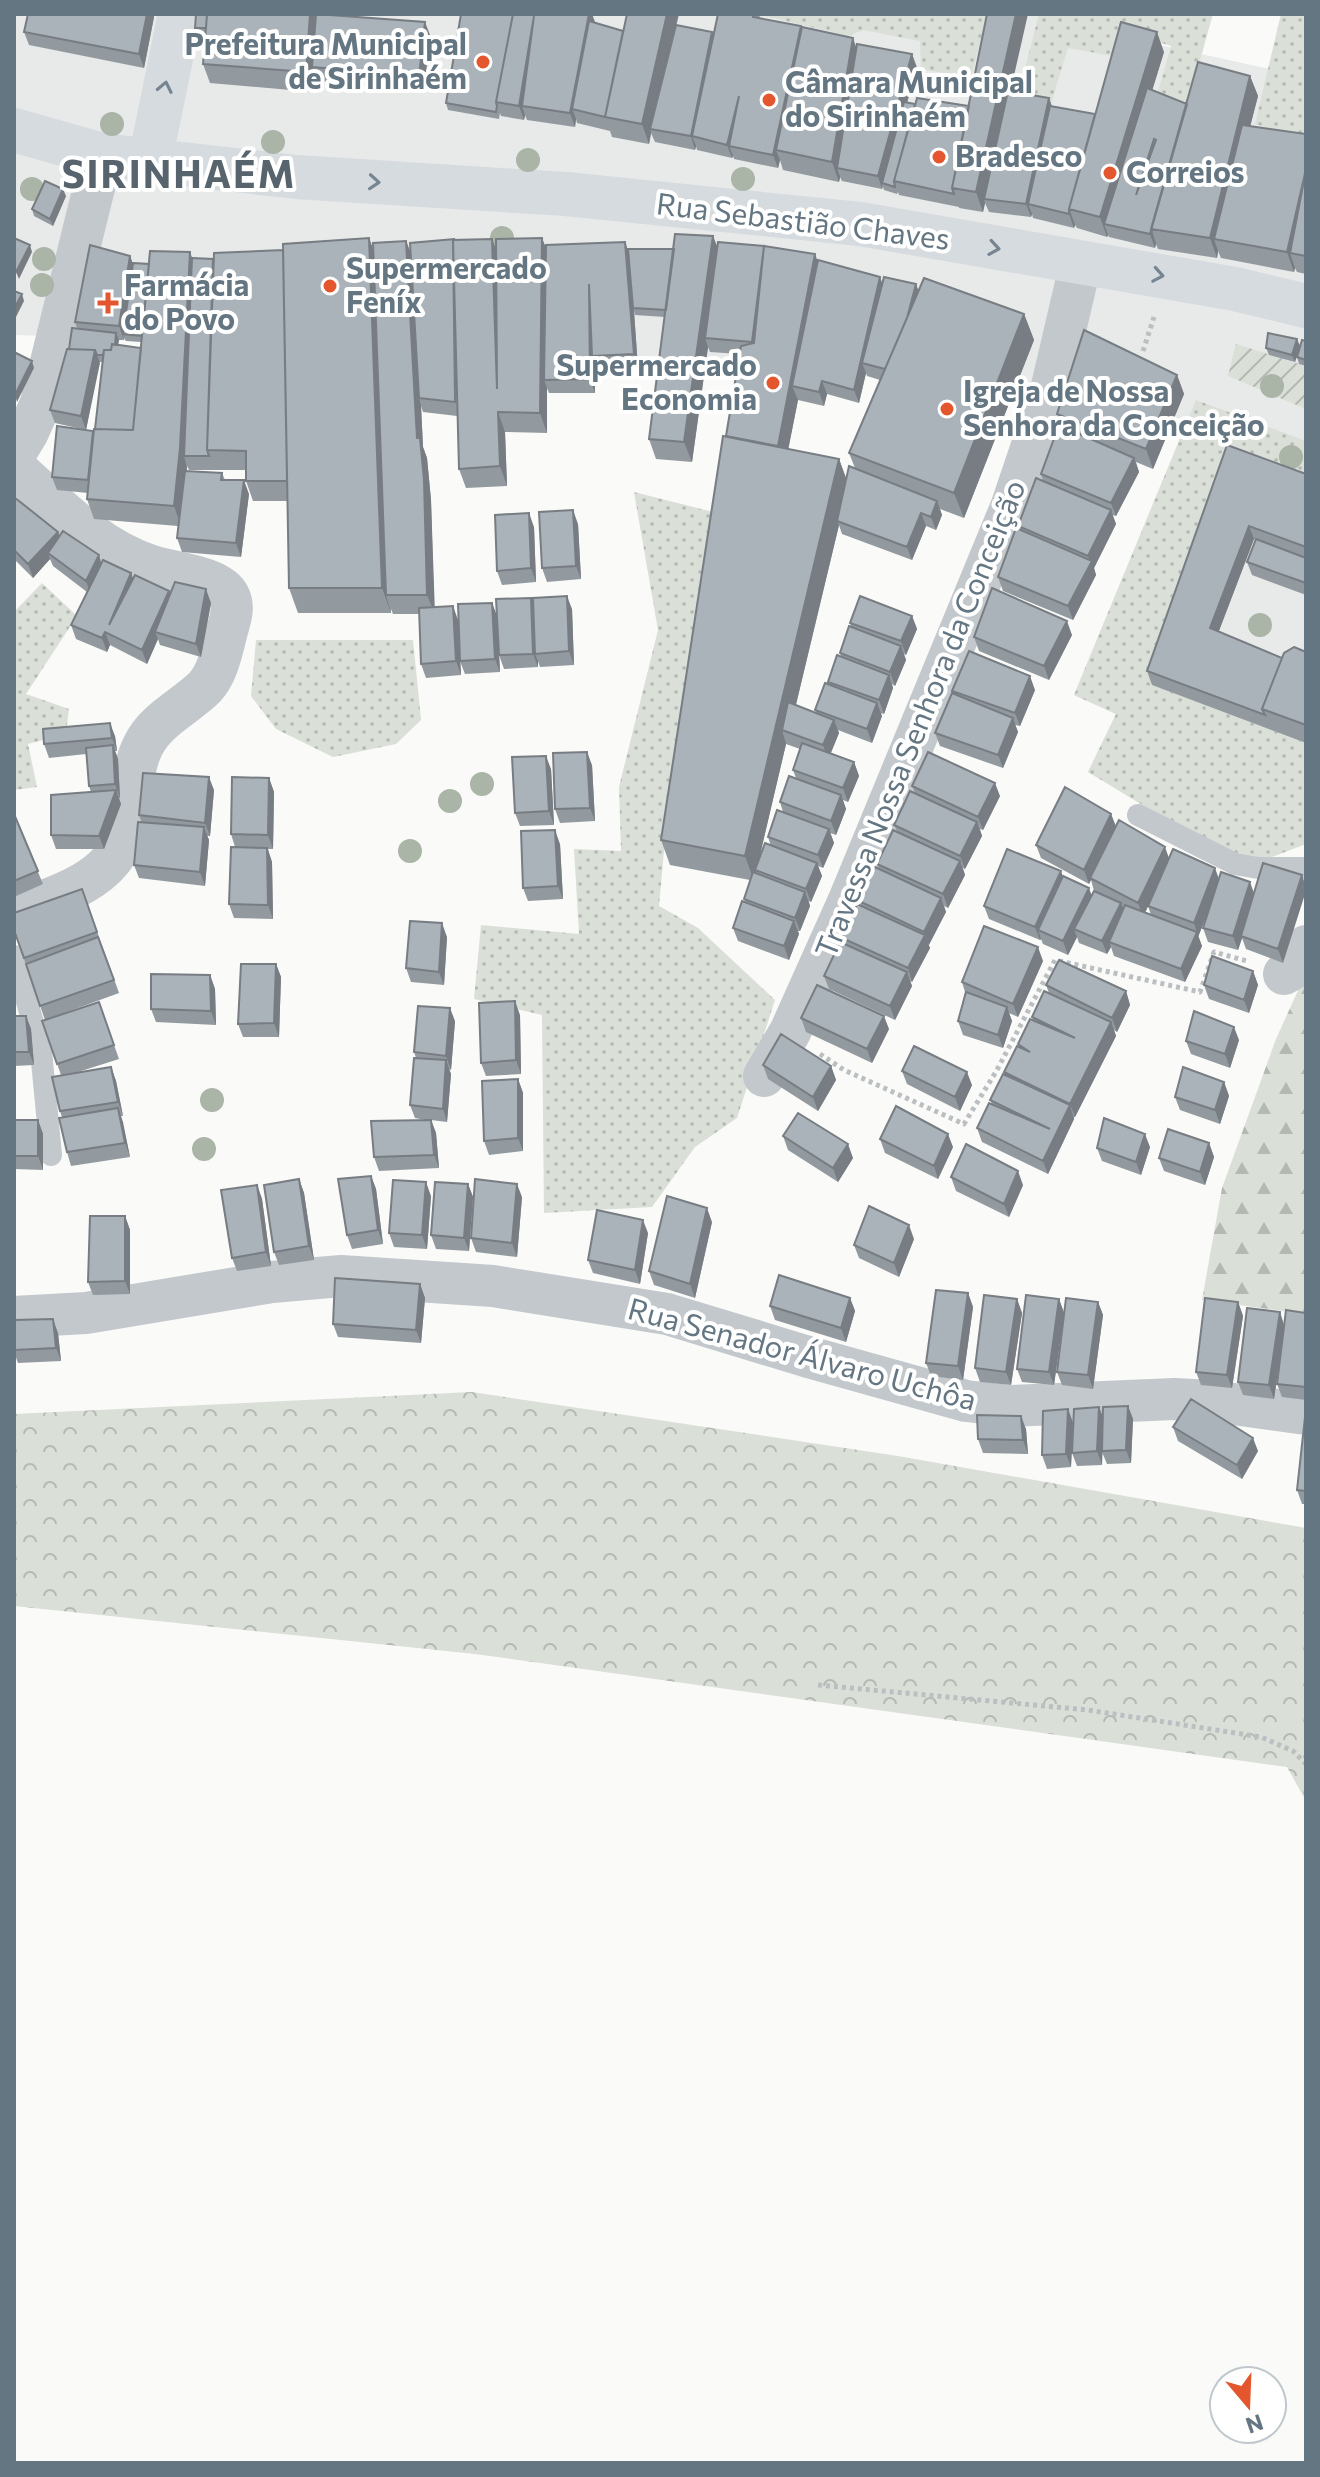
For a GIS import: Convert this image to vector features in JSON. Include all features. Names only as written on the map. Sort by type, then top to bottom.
[{"type":"main road","points":[[150,161],[180,14]]},
{"type":"main road","name":"Rua Sebastião Chaves","points":[[14,130],[102,155],[150,161],[296,177],[566,194],[860,224],[1235,289],[1306,306]]},
{"type":"street","points":[[14,455],[41,403],[102,155]]},
{"type":"street","name":"Travessa Nossa Senhora da Conceição","points":[[764,1076],[790,1032],[850,898],[1012,505],[1052,386],[1081,262]]},
{"type":"street","points":[[14,467],[110,547],[151,566],[219,584],[230,597],[233,610],[219,660],[206,686],[163,721],[142,747],[135,770],[126,830],[118,850],[106,866],[84,883],[14,913]]},
{"type":"street","name":"Rua Senador Álvaro Uchôa","points":[[14,1317],[86,1313],[272,1282],[341,1276],[493,1286],[667,1314],[966,1401],[1010,1406],[1174,1399],[1306,1414]]},
{"type":"lane","points":[[1138,815],[1235,864],[1258,868],[1306,868]]},
{"type":"lane","points":[[14,956],[41,1051],[51,1155]]},
{"type":"path","points":[[1143,351],[1156,312]]},
{"type":"path","points":[[790,1032],[844,1070],[964,1124],[1003,1059],[1055,960],[1200,992],[1214,952],[1295,960]]},
{"type":"path","points":[[818,1685],[1088,1710],[1261,1737],[1293,1751],[1306,1764]]},
{"type":"shaded area","points":[[14,14],[1034,14],[1059,23],[1306,77],[1306,844],[1088,772],[1116,714],[1074,695],[1185,426],[1031,397],[872,375],[658,356],[356,360],[83,337],[14,335]]},
{"type":"green space","points":[[757,14],[987,14],[971,78],[921,69],[920,41],[863,30],[848,36]]},
{"type":"green space","points":[[1039,14],[1213,14],[1188,103],[1157,95],[1171,46],[1122,31],[1113,56],[1068,48],[1051,103],[1018,96]]},
{"type":"green space","points":[[1281,14],[1306,14],[1306,139],[1255,124]]},
{"type":"green space","points":[[1236,344],[1306,366],[1306,409],[1228,376]]},
{"type":"green space","points":[[1196,400],[1306,441],[1306,485],[1233,459],[1152,685],[1306,743],[1306,844],[1251,865],[1088,772],[1116,714],[1074,695]]},
{"type":"green space","points":[[634,492],[713,512],[671,773],[659,906],[698,928],[775,1000],[737,1118],[695,1147],[652,1207],[544,1213],[542,1015],[474,999],[481,925],[579,934],[574,849],[621,851],[619,787],[658,630]]},
{"type":"green space","points":[[42,583],[77,616],[26,694],[69,709],[66,734],[28,744],[37,787],[14,790],[14,612]]},
{"type":"green space","points":[[256,640],[413,640],[421,720],[396,744],[333,757],[276,729],[251,696]]},
{"type":"green space","points":[[1306,973],[1306,1314],[1202,1300],[1222,1188],[1276,1039]]},
{"type":"green space","points":[[472,1392],[898,1456],[1306,1528],[1306,1801],[1287,1767],[475,1654],[14,1606],[14,1414]]},
{"type":"building","points":[[28,14],[147,14],[139,54],[24,32]]},
{"type":"building","points":[[196,14],[207,14],[206,28],[195,28]]},
{"type":"building","points":[[207,14],[310,14],[306,72],[203,64]]},
{"type":"building","points":[[316,14],[425,22],[419,76],[312,67]]},
{"type":"building","name":"Prefeitura Municipal de Sirinhaém","points":[[461,14],[513,14],[496,112],[446,103]]},
{"type":"building","points":[[513,14],[589,14],[570,113],[522,106],[534,16],[519,106],[496,102]]},
{"type":"building","points":[[627,14],[667,14],[642,124],[605,117]]},
{"type":"building","points":[[718,14],[754,14],[753,17],[801,26],[773,155],[729,146],[739,96],[727,145],[692,136]]},
{"type":"building","points":[[987,14],[1016,14],[976,192],[952,188]]},
{"type":"building","points":[[589,21],[623,31],[605,117],[572,109]]},
{"type":"building","points":[[1121,22],[1157,32],[1100,217],[1069,209]]},
{"type":"building","points":[[676,25],[712,32],[691,136],[650,129]]},
{"type":"building","points":[[802,27],[853,38],[832,162],[776,150]]},
{"type":"building","points":[[857,44],[912,54],[878,176],[837,168]]},
{"type":"building","points":[[1198,62],[1250,76],[1210,238],[1151,229]]},
{"type":"building","points":[[1147,88],[1187,104],[1150,234],[1104,224]],"holes":[[[1154,139],[1156,140],[1136,195]]]},
{"type":"building","points":[[1008,91],[1049,98],[1026,204],[984,199]]},
{"type":"building","name":"Bradesco","points":[[917,98],[969,106],[952,188],[954,194],[894,181]]},
{"type":"building","points":[[904,102],[915,104],[895,187],[882,183]]},
{"type":"building","points":[[1050,106],[1095,114],[1069,214],[1028,204]]},
{"type":"building","points":[[1242,125],[1306,134],[1306,169],[1287,252],[1214,239]]},
{"type":"building","points":[[1306,170],[1306,256],[1290,253]]},
{"type":"building","points":[[45,181],[63,189],[50,219],[32,209]]},
{"type":"building","points":[[675,234],[713,236],[684,442],[649,439]]},
{"type":"building","points":[[14,238],[30,245],[16,272],[14,271]]},
{"type":"building","points":[[369,238],[382,588],[289,588],[283,244]]},
{"type":"building","points":[[542,238],[540,413],[498,412],[500,466],[459,469],[453,240],[492,239],[497,389],[496,239]]},
{"type":"building","points":[[455,239],[455,402],[419,398],[410,243]]},
{"type":"building","points":[[406,241],[417,438],[420,438],[424,480],[427,595],[386,595],[373,243]]},
{"type":"building","points":[[625,242],[634,354],[592,356],[589,284],[590,379],[544,380],[546,245]]},
{"type":"building","points":[[718,242],[764,246],[752,342],[705,338]]},
{"type":"building","name":"Farmácia do Povo","points":[[90,245],[130,256],[119,326],[75,322]]},
{"type":"building","name":"Supermercado Economia","points":[[764,246],[815,254],[778,446],[726,436],[741,346],[754,343]]},
{"type":"building","points":[[628,249],[674,249],[666,310],[633,308]]},
{"type":"building","points":[[283,250],[287,481],[246,481],[246,451],[207,450],[214,253]]},
{"type":"building","points":[[150,251],[190,252],[174,506],[87,499],[94,429],[133,430]]},
{"type":"building","points":[[192,258],[213,259],[209,456],[184,456]]},
{"type":"building","points":[[818,260],[880,277],[854,390],[822,381],[819,392],[792,386]]},
{"type":"building","points":[[133,263],[149,264],[142,336],[123,334]]},
{"type":"building","points":[[884,277],[916,284],[907,318],[885,369],[862,363]]},
{"type":"building","name":"Igreja de Nossa Senhora da Conceição","points":[[924,278],[1024,314],[954,493],[849,453]]},
{"type":"building","points":[[14,291],[22,294],[14,309]]},
{"type":"building","points":[[72,328],[116,333],[115,345],[112,344],[111,350],[104,350],[103,355],[97,355],[95,350],[69,349]]},
{"type":"building","points":[[1084,330],[1177,375],[1146,449],[1057,414]]},
{"type":"building","points":[[1268,333],[1297,339],[1292,355],[1266,348]]},
{"type":"building","points":[[1302,340],[1306,341],[1306,360],[1297,357]]},
{"type":"building","points":[[112,344],[141,348],[133,430],[95,429],[104,350],[111,350]]},
{"type":"building","points":[[67,349],[95,350],[81,416],[50,410]]},
{"type":"building","points":[[14,352],[32,361],[15,395],[14,395]]},
{"type":"building","points":[[1059,425],[1134,458],[1111,503],[1041,474]]},
{"type":"building","points":[[57,426],[93,431],[88,480],[52,477]]},
{"type":"building","points":[[723,436],[839,459],[745,856],[661,840]]},
{"type":"building","points":[[1227,445],[1306,474],[1306,547],[1249,526],[1210,628],[1282,658],[1262,709],[1265,715],[1147,671]]},
{"type":"building","points":[[849,466],[937,501],[931,517],[921,513],[907,547],[837,521]]},
{"type":"building","points":[[185,471],[222,473],[221,480],[244,480],[236,543],[177,538]]},
{"type":"building","points":[[1036,478],[1111,510],[1088,556],[1018,526]]},
{"type":"building","points":[[14,497],[58,532],[28,564],[14,550]]},
{"type":"building","points":[[573,510],[576,566],[542,568],[539,512]]},
{"type":"building","points":[[529,513],[531,568],[497,571],[495,515]]},
{"type":"building","points":[[1016,528],[1092,561],[1068,606],[998,577]]},
{"type":"building","points":[[63,531],[99,555],[86,581],[48,553]]},
{"type":"building","points":[[1256,539],[1306,558],[1306,583],[1247,562]]},
{"type":"building","points":[[103,560],[131,573],[109,625],[135,575],[169,591],[142,650],[105,632],[102,638],[71,625]]},
{"type":"building","points":[[175,582],[206,589],[196,644],[155,632]]},
{"type":"building","points":[[992,588],[1067,621],[1044,666],[974,637]]},
{"type":"building","points":[[567,596],[569,651],[535,654],[533,598]]},
{"type":"building","points":[[860,596],[912,616],[901,641],[850,623]]},
{"type":"building","points":[[531,598],[533,654],[499,655],[496,599]]},
{"type":"building","points":[[492,603],[495,659],[460,661],[458,604]]},
{"type":"building","points":[[453,606],[456,661],[421,664],[419,608]]},
{"type":"building","points":[[849,626],[901,646],[890,672],[840,653]]},
{"type":"building","points":[[1294,647],[1306,652],[1306,725],[1262,709],[1284,653]]},
{"type":"building","points":[[969,651],[1030,676],[1015,713],[952,691]]},
{"type":"building","points":[[837,655],[889,675],[879,700],[828,682]]},
{"type":"building","points":[[825,683],[877,703],[867,729],[815,710]]},
{"type":"building","points":[[952,693],[1013,718],[998,755],[935,733]]},
{"type":"building","points":[[788,702],[834,720],[823,745],[782,730]]},
{"type":"building","points":[[110,723],[112,738],[44,744],[43,729]]},
{"type":"building","points":[[802,743],[854,762],[843,788],[793,770]]},
{"type":"building","points":[[113,745],[115,784],[89,786],[86,748]]},
{"type":"building","points":[[587,752],[590,808],[555,809],[553,753]]},
{"type":"building","points":[[928,752],[995,783],[978,817],[912,786]]},
{"type":"building","points":[[546,756],[549,811],[515,813],[512,757]]},
{"type":"building","points":[[143,773],[209,777],[205,823],[139,815]]},
{"type":"building","points":[[789,776],[841,795],[831,821],[780,802]]},
{"type":"building","points":[[232,777],[269,778],[268,835],[231,834]]},
{"type":"building","points":[[1065,787],[1111,814],[1084,870],[1036,845]]},
{"type":"building","points":[[116,790],[99,836],[51,835],[51,795]]},
{"type":"building","points":[[910,791],[977,822],[960,856],[894,825]]},
{"type":"building","points":[[777,810],[829,829],[818,855],[768,837]]},
{"type":"building","points":[[14,814],[38,871],[14,881]]},
{"type":"building","points":[[1119,820],[1165,847],[1138,903],[1090,878]]},
{"type":"building","points":[[138,822],[204,827],[200,872],[134,865]]},
{"type":"building","points":[[555,830],[558,886],[523,888],[521,831]]},
{"type":"building","points":[[893,830],[960,861],[943,894],[877,864]]},
{"type":"building","points":[[765,843],[817,863],[806,889],[755,870]]},
{"type":"building","points":[[231,847],[267,848],[268,905],[229,904]]},
{"type":"building","points":[[1007,849],[1061,871],[1035,927],[984,906]]},
{"type":"building","points":[[1173,849],[1215,868],[1194,923],[1148,906]]},
{"type":"building","points":[[1263,863],[1302,875],[1278,949],[1241,936]]},
{"type":"building","points":[[875,867],[941,898],[924,932],[859,901]]},
{"type":"building","points":[[753,872],[805,892],[795,918],[744,899]]},
{"type":"building","points":[[1221,872],[1250,882],[1233,936],[1203,928]]},
{"type":"building","points":[[1063,876],[1089,888],[1063,941],[1038,930]]},
{"type":"building","points":[[82,889],[97,932],[24,958],[14,930],[14,913]]},
{"type":"building","points":[[1094,891],[1121,903],[1102,941],[1074,929]]},
{"type":"building","points":[[742,901],[794,921],[784,946],[733,928]]},
{"type":"building","points":[[857,904],[925,935],[908,968],[842,938]]},
{"type":"building","points":[[1125,905],[1197,932],[1181,969],[1109,942]]},
{"type":"building","points":[[410,921],[442,923],[439,972],[406,968]]},
{"type":"building","points":[[984,926],[1038,947],[1013,1004],[962,982]]},
{"type":"building","points":[[98,937],[114,980],[40,1006],[26,964]]},
{"type":"building","points":[[840,942],[907,972],[890,1006],[824,976]]},
{"type":"building","points":[[1212,956],[1253,971],[1244,1000],[1204,985]]},
{"type":"building","points":[[1059,960],[1126,991],[1112,1018],[1046,985]]},
{"type":"building","points":[[241,964],[276,964],[274,1023],[238,1024]]},
{"type":"building","points":[[151,974],[210,975],[211,1011],[151,1009]]},
{"type":"building","points":[[817,985],[884,1016],[867,1049],[801,1018]]},
{"type":"building","points":[[1044,991],[1111,1022],[1070,1104],[1004,1072],[1017,1046],[1030,1052],[1018,1044],[1030,1019],[1075,1038],[1032,1017]]},
{"type":"building","points":[[966,992],[1007,1007],[998,1035],[958,1021]]},
{"type":"building","points":[[515,1001],[516,1060],[481,1063],[479,1003]]},
{"type":"building","points":[[99,1002],[114,1045],[57,1064],[42,1021]]},
{"type":"building","points":[[418,1006],[450,1008],[446,1056],[414,1052]]},
{"type":"building","points":[[1194,1011],[1234,1027],[1225,1054],[1186,1041]]},
{"type":"building","points":[[14,1016],[26,1016],[29,1052],[14,1052]]},
{"type":"building","points":[[781,1034],[831,1066],[813,1097],[763,1065]]},
{"type":"building","points":[[914,1046],[967,1072],[955,1097],[902,1071]]},
{"type":"building","points":[[414,1058],[446,1060],[443,1109],[410,1105]]},
{"type":"building","points":[[111,1067],[118,1102],[60,1111],[52,1077]]},
{"type":"building","points":[[1183,1067],[1224,1082],[1215,1110],[1175,1097]]},
{"type":"building","points":[[1003,1074],[1070,1105],[1043,1161],[977,1128],[989,1103],[1050,1129],[990,1100]]},
{"type":"building","points":[[518,1079],[518,1138],[484,1141],[482,1081]]},
{"type":"building","points":[[896,1106],[948,1134],[934,1166],[880,1139]]},
{"type":"building","points":[[118,1108],[125,1143],[67,1152],[59,1118]]},
{"type":"building","points":[[798,1113],[848,1144],[833,1168],[783,1136]]},
{"type":"building","points":[[1104,1118],[1145,1134],[1136,1162],[1097,1148]]},
{"type":"building","points":[[14,1120],[38,1120],[38,1156],[14,1156]]},
{"type":"building","points":[[431,1120],[434,1155],[374,1157],[371,1121]]},
{"type":"building","points":[[1168,1129],[1209,1143],[1200,1172],[1159,1158]]},
{"type":"building","points":[[966,1144],[1018,1171],[1004,1204],[951,1177]]},
{"type":"building","points":[[371,1176],[378,1230],[347,1235],[338,1179]]},
{"type":"building","points":[[299,1179],[309,1246],[274,1252],[264,1185]]},
{"type":"building","points":[[475,1179],[517,1184],[512,1243],[471,1238]]},
{"type":"building","points":[[393,1180],[426,1182],[422,1235],[389,1233]]},
{"type":"building","points":[[435,1182],[468,1184],[464,1238],[431,1235]]},
{"type":"building","points":[[257,1185],[266,1252],[232,1258],[221,1190]]},
{"type":"building","points":[[667,1196],[707,1208],[690,1284],[649,1271]]},
{"type":"building","points":[[869,1206],[909,1225],[894,1263],[854,1245]]},
{"type":"building","points":[[597,1210],[643,1220],[635,1270],[588,1260]]},
{"type":"building","points":[[90,1216],[125,1216],[125,1281],[88,1282]]},
{"type":"building","points":[[779,1275],[850,1298],[841,1328],[770,1306]]},
{"type":"building","points":[[335,1278],[420,1284],[416,1330],[333,1324]]},
{"type":"building","points":[[936,1290],[968,1293],[958,1366],[926,1363]]},
{"type":"building","points":[[984,1295],[1017,1299],[1006,1372],[975,1368]]},
{"type":"building","points":[[1026,1295],[1059,1299],[1049,1372],[1017,1369]]},
{"type":"building","points":[[1066,1298],[1098,1302],[1088,1375],[1057,1372]]},
{"type":"building","points":[[1205,1298],[1238,1302],[1227,1375],[1196,1372]]},
{"type":"building","points":[[1247,1308],[1280,1312],[1269,1385],[1238,1382]]},
{"type":"building","points":[[1286,1310],[1306,1313],[1306,1387],[1277,1384]]},
{"type":"building","points":[[53,1319],[56,1348],[14,1350],[14,1320]]},
{"type":"building","points":[[1191,1399],[1253,1438],[1237,1465],[1173,1427]]},
{"type":"building","points":[[1128,1406],[1126,1450],[1102,1451],[1103,1407]]},
{"type":"building","points":[[1099,1407],[1097,1451],[1072,1453],[1074,1409]]},
{"type":"building","points":[[1068,1409],[1066,1454],[1042,1455],[1043,1411]]},
{"type":"building","points":[[977,1415],[1021,1416],[1023,1440],[978,1439]]},
{"type":"building","points":[[1306,1417],[1306,1491],[1297,1490]]},
{"type":"place","name":"Prefeitura Municipal de Sirinhaém","points":[[483,62]]},
{"type":"place","name":"Câmara Municipal do Sirinhaém","points":[[769,100]]},
{"type":"place","name":"Bradesco","points":[[939,157]]},
{"type":"place","name":"Correios","points":[[1110,173]]},
{"type":"place","name":"Supermercado Feníx","points":[[330,286]]},
{"type":"place","name":"Farmácia do Povo","points":[[108,303]]},
{"type":"place","name":"Supermercado Economia","points":[[773,383]]},
{"type":"place","name":"Igreja de Nossa Senhora da Conceição","points":[[947,409]]},
{"type":"district","name":"SIRINHAÉM","points":[[179,175]]}]
